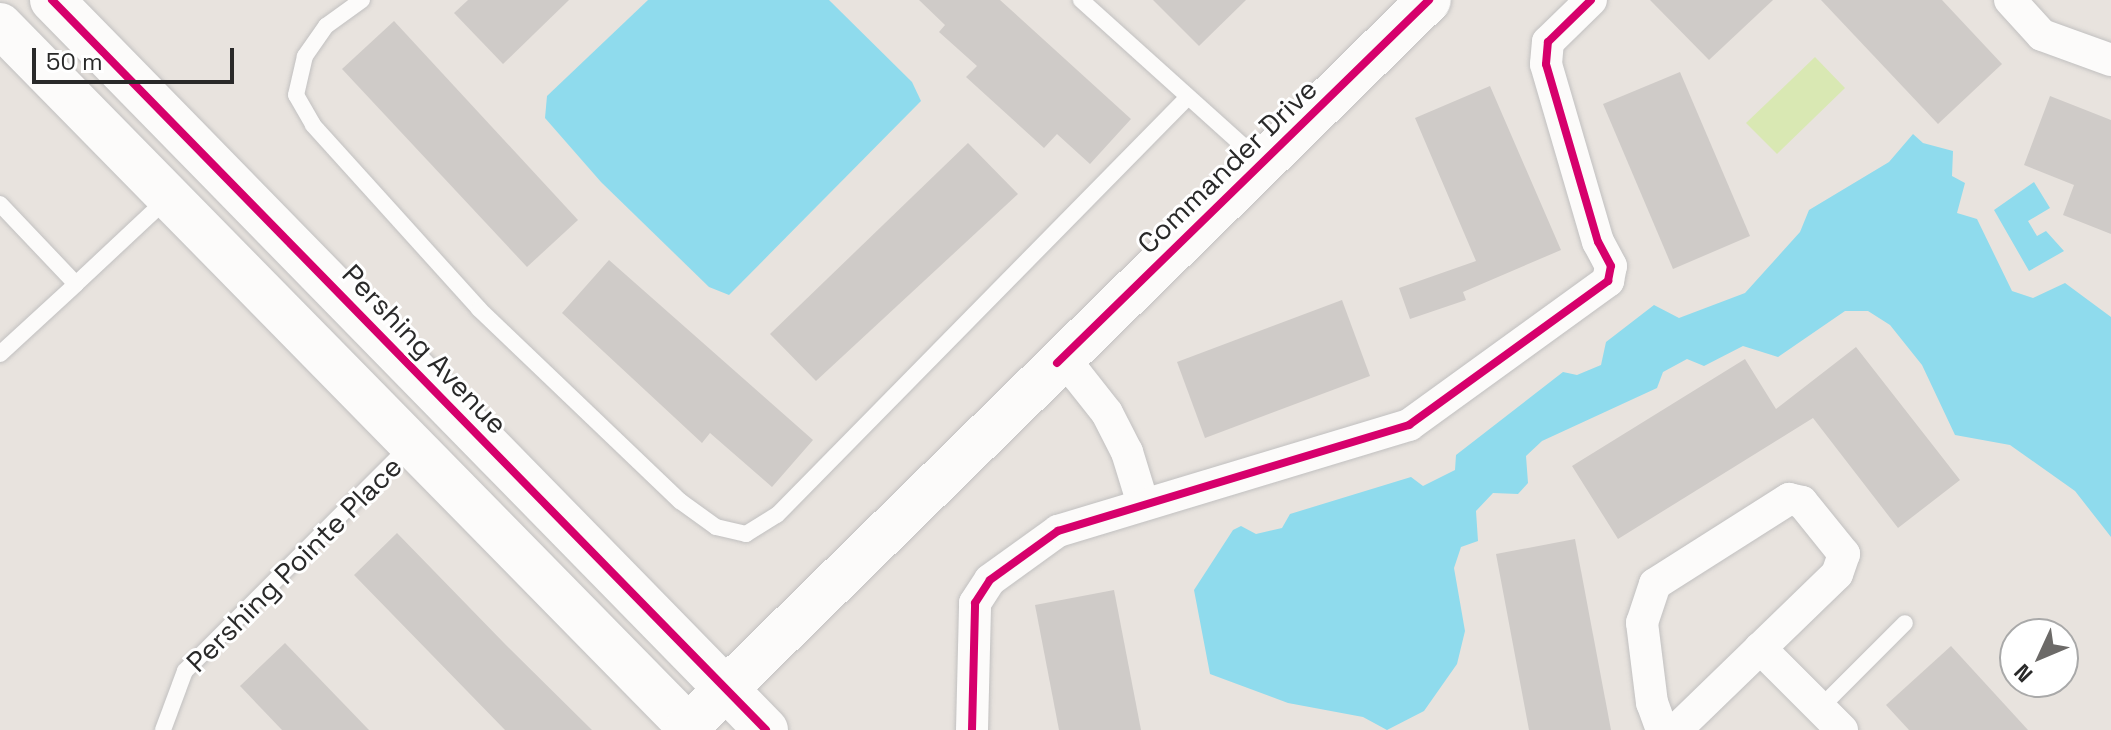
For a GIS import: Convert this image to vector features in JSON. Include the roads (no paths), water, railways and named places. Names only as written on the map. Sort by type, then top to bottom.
[{"type":"street","name":"Pershing Avenue","points":[[52,0],[766,730]]},
{"type":"street","name":"Commander Drive","points":[[690,728],[726,688],[1429,0]]},
{"type":"street","points":[[972,730],[975,603],[990,580],[1058,531],[1409,425],[1608,281],[1611,266],[1598,242],[1546,64],[1548,42],[1591,0]]},
{"type":"street","points":[[2010,0],[2042,35],[2111,60]]},
{"type":"street","points":[[0,25],[690,728]]},
{"type":"street","points":[[1057,363],[1077,375],[1107,413],[1127,452],[1143,504]]},
{"type":"street","points":[[1662,730],[1652,703],[1642,623],[1655,584],[1789,499],[1802,502],[1844,554],[1837,574],[1676,730]]},
{"type":"street","points":[[1760,648],[1831,719]]},
{"type":"lane","points":[[362,0],[326,26],[305,56],[296,95],[313,125],[479,309],[668,490],[716,527],[746,534],[777,515],[1188,97]]},
{"type":"lane","points":[[1081,0],[1169,76],[1262,163]]},
{"type":"lane","points":[[0,354],[169,197]]},
{"type":"lane","points":[[0,204],[76,284]]},
{"type":"lane","name":"Pershing Pointe Place","points":[[163,730],[185,671],[411,444]]},
{"type":"lane","points":[[1831,719],[1905,623]]},
{"type":"water","points":[[648,0],[829,0],[912,82],[921,101],[729,295],[709,287],[601,182],[545,118],[547,96]]},
{"type":"water","points":[[1913,134],[1923,143],[1953,151],[1952,176],[1965,183],[1957,213],[1977,219],[2012,291],[2033,298],[2065,283],[2111,317],[2111,537],[2075,491],[2010,445],[1955,435],[1922,365],[1890,325],[1868,311],[1845,311],[1778,357],[1743,346],[1704,366],[1687,359],[1663,372],[1657,388],[1542,441],[1526,456],[1528,483],[1518,494],[1493,493],[1476,511],[1478,541],[1461,547],[1454,568],[1465,631],[1457,664],[1424,711],[1387,730],[1363,717],[1288,703],[1210,674],[1194,590],[1233,530],[1241,526],[1256,534],[1282,528],[1290,514],[1411,477],[1423,486],[1455,470],[1456,455],[1563,372],[1577,375],[1601,365],[1606,342],[1654,305],[1679,318],[1745,293],[1800,232],[1809,210],[1889,162]]},
{"type":"water","points":[[2034,182],[2050,208],[2028,221],[2037,236],[2046,231],[2064,251],[2029,271],[1994,210]]}]
